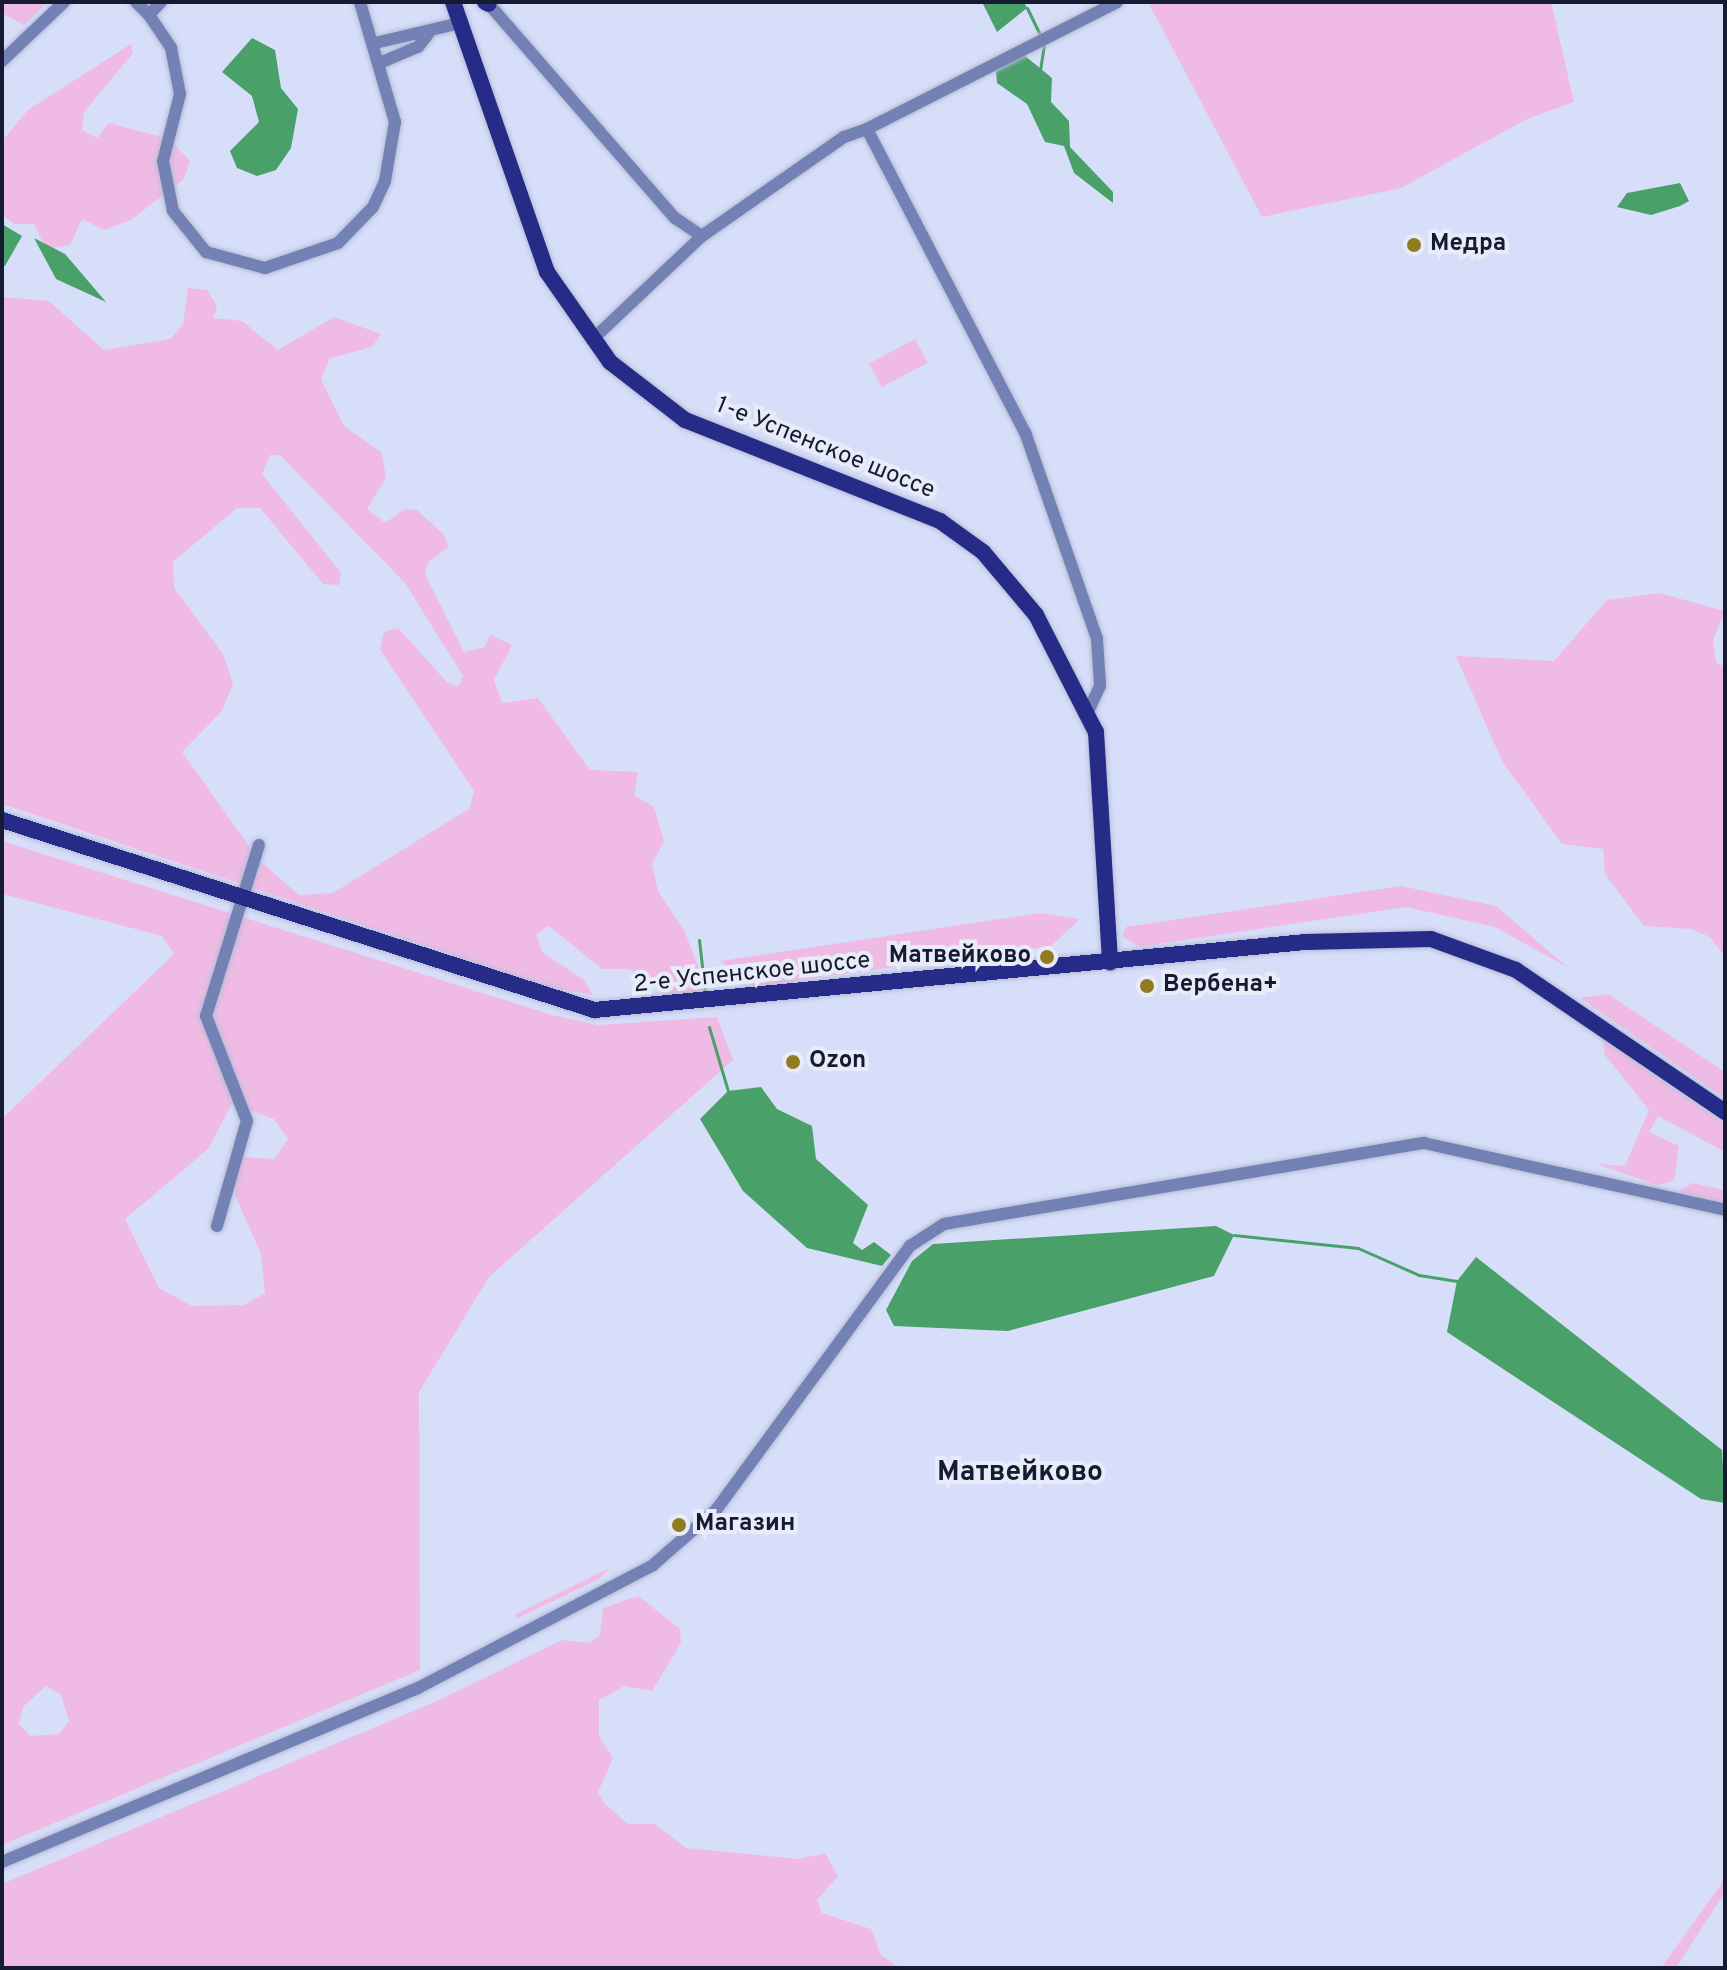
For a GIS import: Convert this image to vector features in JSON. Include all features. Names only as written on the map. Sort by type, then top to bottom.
[{"type":"main road","name":"1-е Успенское шоссе","points":[[457,10],[547,272],[592,340],[631,381],[685,420],[868,488],[955,531],[1029,605],[1089,710],[1100,759],[1110,963]]},
{"type":"main road","name":"2-е Успенское шоссе","points":[[2,820],[607,1011],[1364,938],[1446,942],[1516,970],[1725,1112]]},
{"type":"street","points":[[2,61],[64,2]]},
{"type":"street","points":[[136,2],[149,15],[177,67],[180,94],[163,177],[173,211],[206,252],[244,266],[313,257],[373,207],[394,152],[382,62],[360,2]]},
{"type":"street","points":[[149,15],[161,2]]},
{"type":"street","points":[[592,340],[702,236],[844,137],[867,129],[1117,2]]},
{"type":"street","points":[[487,3],[675,218],[702,236]]},
{"type":"street","points":[[382,62],[418,47],[428,34],[457,10]]},
{"type":"street","points":[[375,43],[413,31],[428,34]]},
{"type":"street","points":[[867,129],[1025,432],[1097,639],[1100,686],[1089,710]]},
{"type":"street","points":[[217,1226],[247,1121],[206,1016],[259,845]]},
{"type":"street","points":[[2,1862],[418,1688],[653,1565],[716,1510],[910,1246],[963,1219],[1413,1144],[1463,1147],[1725,1210]]},
{"type":"shaded area","points":[[2,2],[48,2],[24,25],[2,13]]},
{"type":"shaded area","points":[[982,2],[1024,2],[1027,8],[997,32]]},
{"type":"shaded area","points":[[1148,2],[1551,2],[1574,102],[1527,119],[1401,188],[1262,217]]},
{"type":"shaded area","points":[[252,38],[275,50],[281,88],[298,109],[291,148],[276,170],[257,176],[237,168],[230,151],[259,122],[252,96],[222,72]]},
{"type":"shaded area","points":[[131,44],[133,53],[84,112],[82,130],[97,138],[109,123],[169,139],[190,161],[184,179],[131,220],[104,230],[82,219],[70,245],[46,249],[34,224],[14,224],[2,214],[2,141],[28,110]]},
{"type":"shaded area","points":[[1024,55],[1052,78],[1051,102],[1069,121],[1070,147],[1113,192],[1113,203],[1074,173],[1064,146],[1045,142],[1027,104],[997,83],[996,71]]},
{"type":"shaded area","points":[[1680,183],[1689,201],[1680,206],[1651,215],[1617,207],[1627,193]]},
{"type":"shaded area","points":[[2,224],[22,236],[5,266],[2,264]]},
{"type":"shaded area","points":[[34,238],[65,254],[106,302],[56,279]]},
{"type":"shaded area","points":[[188,288],[207,290],[217,306],[213,318],[242,321],[278,350],[334,317],[381,334],[372,347],[330,358],[321,379],[344,426],[382,453],[386,478],[367,509],[385,523],[405,509],[417,510],[444,535],[449,547],[428,562],[425,574],[464,652],[485,647],[490,635],[512,645],[494,680],[502,703],[538,698],[590,770],[638,772],[634,795],[654,807],[664,841],[652,864],[658,891],[685,932],[708,993],[665,995],[629,969],[602,969],[549,926],[536,934],[542,952],[583,979],[593,995],[550,987],[2,804],[2,297],[49,301],[104,350],[170,339],[183,325]],"holes":[[[270,455],[280,455],[405,583],[463,676],[458,687],[447,682],[398,628],[384,632],[380,649],[474,791],[470,808],[333,893],[299,895],[259,860],[182,752],[222,711],[233,683],[223,654],[174,588],[173,562],[237,508],[260,508],[323,584],[339,585],[341,573],[262,474]]]},
{"type":"shaded area","points":[[915,339],[928,363],[882,387],[869,363]]},
{"type":"shaded area","points":[[1659,593],[1725,611],[1713,640],[1716,662],[1725,667],[1725,957],[1710,937],[1691,929],[1644,926],[1605,874],[1603,849],[1562,844],[1502,761],[1456,656],[1554,661],[1607,600]]},
{"type":"shaded area","points":[[2,841],[552,1015],[598,1025],[717,1017],[733,1060],[489,1277],[419,1392],[420,1670],[2,1845],[2,1119],[174,954],[162,936],[2,894]],"holes":[[[232,1104],[274,1119],[288,1139],[274,1159],[239,1157],[236,1169],[235,1195],[261,1254],[265,1293],[244,1305],[192,1306],[159,1288],[125,1219],[208,1149]],[[46,1686],[61,1695],[69,1721],[59,1734],[30,1736],[19,1724],[23,1707]]]},
{"type":"shaded area","points":[[1401,886],[1496,906],[1567,967],[1495,927],[1406,907],[1139,947],[1122,936],[1126,927]]},
{"type":"shaded area","points":[[1040,913],[1080,919],[1051,946],[752,986],[721,961]]},
{"type":"shaded area","points":[[1608,994],[1725,1072],[1725,1098],[1580,998]]},
{"type":"shaded area","points":[[1603,1040],[1725,1124],[1725,1152],[1658,1116],[1649,1132],[1679,1146],[1674,1181],[1657,1185],[1597,1164],[1625,1166],[1649,1110],[1605,1055]]},
{"type":"shaded area","points":[[761,1087],[777,1109],[812,1126],[816,1159],[868,1205],[853,1243],[862,1250],[874,1242],[891,1255],[882,1266],[807,1248],[743,1191],[700,1119],[728,1091]]},
{"type":"shaded area","points":[[1692,1183],[1725,1190],[1725,1204],[1679,1191]]},
{"type":"shaded area","points":[[1216,1226],[1234,1235],[1214,1276],[1008,1331],[894,1326],[886,1310],[912,1261],[933,1244]]},
{"type":"shaded area","points":[[1476,1257],[1722,1450],[1725,1503],[1701,1499],[1447,1332],[1457,1281]]},
{"type":"shaded area","points":[[609,1568],[599,1579],[516,1619],[516,1614]]},
{"type":"shaded area","points":[[638,1596],[680,1629],[681,1643],[652,1691],[624,1686],[599,1700],[599,1736],[613,1758],[598,1792],[605,1804],[628,1824],[655,1824],[686,1848],[799,1859],[825,1853],[838,1876],[817,1900],[822,1913],[871,1929],[881,1955],[900,1968],[2,1968],[2,1884],[435,1702],[562,1640],[590,1643],[600,1635],[603,1608]]},
{"type":"shaded area","points":[[1725,1879],[1725,1892],[1676,1968],[1661,1968]]},
{"type":"waterway","points":[[1027,8],[1041,37]]},
{"type":"waterway","points":[[1040,70],[1044,45]]},
{"type":"waterway","points":[[699,940],[705,992]]},
{"type":"waterway","points":[[709,1027],[728,1091]]},
{"type":"waterway","points":[[1234,1235],[1358,1248],[1419,1275],[1457,1281]]},
{"type":"place","name":"Медра","points":[[1414,245]]},
{"type":"place","name":"Матвейково","points":[[1047,957]]},
{"type":"place","name":"Вербена+","points":[[1147,986]]},
{"type":"place","name":"Ozon","points":[[793,1062]]},
{"type":"place","name":"Магазин","points":[[679,1525]]},
{"type":"district","name":"Матвейково","points":[[1020,1473]]}]
